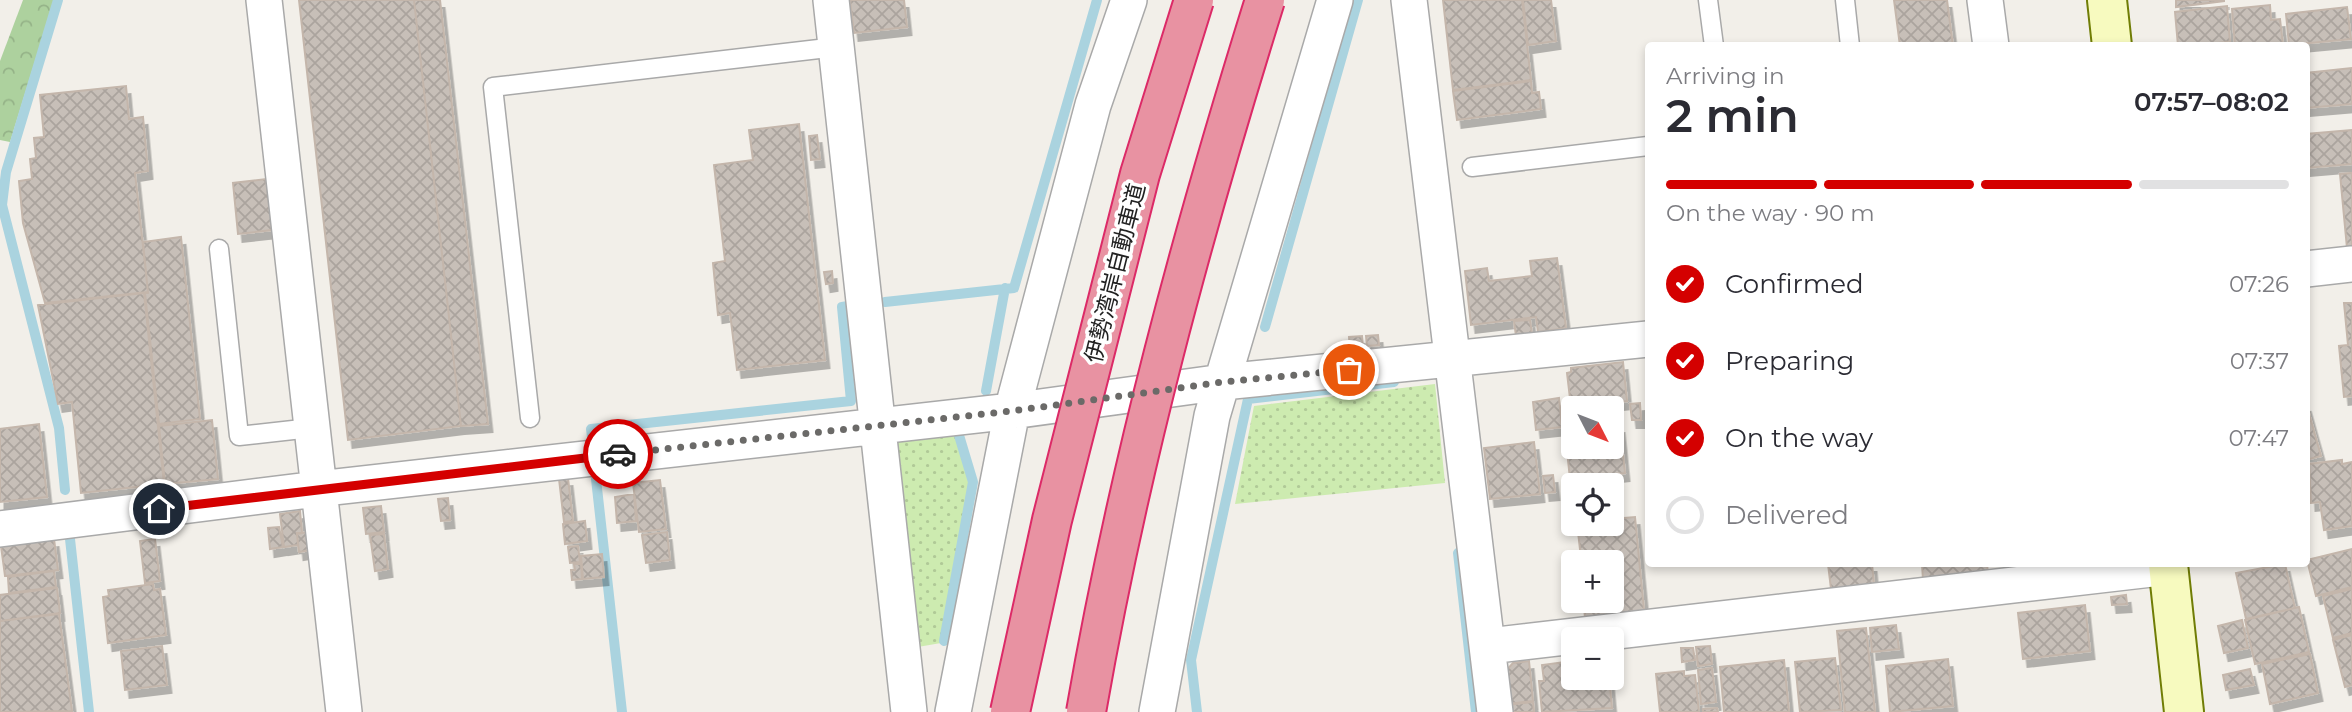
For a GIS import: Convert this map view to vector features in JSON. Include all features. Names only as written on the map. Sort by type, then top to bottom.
[{"type":"highway","name":"伊勢湾岸自動車道","points":[[1010,712],[1052,520],[1140,174],[1194,0]]},
{"type":"highway","points":[[1086,712],[1129,499],[1169,328],[1213,168],[1265,0]]},
{"type":"main road","points":[[2107,0],[2112,42]]},
{"type":"main road","points":[[2168,567],[2184,712]]},
{"type":"street","points":[[264,0],[344,712]]},
{"type":"street","points":[[831,0],[909,712]]},
{"type":"street","points":[[953,712],[1012,411],[1093,105],[1129,0]]},
{"type":"street","points":[[1157,712],[1212,416],[1335,0]]},
{"type":"street","points":[[1409,0],[1495,712]]},
{"type":"street","points":[[1985,0],[1990,42]]},
{"type":"street","points":[[2310,269],[2352,264]]},
{"type":"street","points":[[0,529],[317,489],[1012,411],[1223,382],[1645,339]]},
{"type":"street","points":[[1489,646],[2151,567]]},
{"type":"lane","points":[[1709,0],[1714,42]]},
{"type":"lane","points":[[1845,0],[1850,42]]},
{"type":"lane","points":[[530,418],[493,86],[836,47]]},
{"type":"lane","points":[[1472,167],[1645,146]]},
{"type":"lane","points":[[219,249],[239,436],[311,428]]},
{"type":"green space","points":[[23,0],[54,0],[10,142],[0,140],[0,61]]},
{"type":"green space","points":[[1435,384],[1445,483],[1235,504],[1254,406]]},
{"type":"green space","points":[[954,430],[970,484],[941,643],[912,648],[890,449],[901,435]]},
{"type":"building","points":[[299,0],[414,0],[461,426],[348,440]]},
{"type":"building","points":[[414,0],[440,0],[488,424],[461,426]]},
{"type":"building","points":[[850,0],[904,0],[907,27],[854,33]]},
{"type":"building","points":[[1443,0],[1522,0],[1531,80],[1453,90]]},
{"type":"building","points":[[1523,0],[1551,0],[1556,41],[1528,45]]},
{"type":"building","points":[[1894,0],[1947,0],[1952,42],[1899,42]]},
{"type":"building","points":[[2176,0],[2224,0],[2224,1],[2176,7]]},
{"type":"building","points":[[2270,5],[2271,20],[2280,19],[2283,42],[2235,42],[2232,9]]},
{"type":"building","points":[[2227,6],[2230,42],[2178,42],[2175,12]]},
{"type":"building","points":[[2347,7],[2351,39],[2289,42],[2286,14]]},
{"type":"building","points":[[2352,68],[2352,104],[2310,108],[2310,73]]},
{"type":"building","points":[[1531,81],[1532,93],[1539,92],[1541,109],[1457,120],[1453,91]]},
{"type":"building","points":[[126,86],[129,119],[143,117],[148,171],[135,173],[148,292],[45,303],[23,223],[19,181],[32,179],[30,159],[36,158],[34,138],[44,137],[40,95]]},
{"type":"building","points":[[799,124],[825,360],[737,370],[730,313],[718,315],[713,263],[725,261],[714,165],[753,160],[749,130]]},
{"type":"building","points":[[2352,130],[2352,164],[2310,168],[2310,134]]},
{"type":"building","points":[[817,135],[820,159],[811,160],[809,136]]},
{"type":"building","points":[[2352,173],[2352,248],[2347,248],[2340,174]]},
{"type":"building","points":[[266,179],[272,230],[238,234],[233,183]]},
{"type":"building","points":[[181,237],[200,419],[159,424],[145,293],[148,293],[143,242]]},
{"type":"building","points":[[1557,258],[1566,328],[1538,332],[1536,317],[1471,325],[1465,271],[1487,268],[1489,281],[1532,276],[1530,261]]},
{"type":"building","points":[[832,271],[833,283],[826,284],[824,272]]},
{"type":"building","points":[[144,293],[164,484],[81,493],[72,402],[58,404],[38,305]]},
{"type":"building","points":[[2344,303],[2352,303],[2352,396],[2344,397],[2339,346],[2348,345]]},
{"type":"building","points":[[1530,320],[1532,334],[1516,336],[1514,321]]},
{"type":"building","points":[[1378,335],[1379,345],[1367,346],[1366,336]]},
{"type":"building","points":[[1362,336],[1363,347],[1350,349],[1349,337]]},
{"type":"building","points":[[1623,362],[1627,401],[1624,401],[1624,396],[1570,396],[1567,373],[1571,372],[1571,368]]},
{"type":"building","points":[[1559,398],[1561,427],[1536,430],[1533,402]]},
{"type":"building","points":[[1640,403],[1641,420],[1632,420],[1630,404]]},
{"type":"building","points":[[2310,417],[2321,456],[2310,459]]},
{"type":"building","points":[[212,420],[218,479],[165,484],[159,426]]},
{"type":"building","points":[[39,424],[47,497],[0,502],[0,429]]},
{"type":"building","points":[[1534,442],[1540,494],[1490,499],[1484,448]]},
{"type":"building","points":[[1568,459],[1624,459],[1625,473],[1569,473]]},
{"type":"building","points":[[2342,460],[2342,464],[2352,462],[2352,526],[2324,530],[2320,502],[2311,503],[2310,464]]},
{"type":"building","points":[[1553,475],[1555,492],[1545,493],[1543,476]]},
{"type":"building","points":[[568,478],[573,521],[564,522],[559,479]]},
{"type":"building","points":[[660,480],[666,529],[639,532],[633,483]]},
{"type":"building","points":[[634,494],[636,521],[617,523],[615,497]]},
{"type":"building","points":[[448,498],[450,520],[441,521],[438,499]]},
{"type":"building","points":[[381,506],[384,532],[366,534],[363,508]]},
{"type":"building","points":[[300,511],[302,533],[297,533],[298,545],[284,547],[280,514]]},
{"type":"building","points":[[1635,517],[1644,610],[1624,612],[1624,550],[1580,550],[1578,536],[1624,536],[1624,518]]},
{"type":"building","points":[[585,521],[587,541],[565,544],[563,524]]},
{"type":"building","points":[[279,527],[283,547],[270,549],[268,528]]},
{"type":"building","points":[[308,532],[311,550],[299,552],[297,534]]},
{"type":"building","points":[[667,532],[670,560],[646,563],[642,535]]},
{"type":"building","points":[[384,534],[388,569],[375,571],[370,535]]},
{"type":"building","points":[[54,539],[58,570],[5,576],[1,546]]},
{"type":"building","points":[[155,539],[160,581],[145,583],[140,541]]},
{"type":"building","points":[[578,546],[580,562],[570,563],[568,547]]},
{"type":"building","points":[[2352,549],[2352,587],[2316,596],[2309,567],[2310,559]]},
{"type":"building","points":[[602,554],[604,577],[583,579],[581,556]]},
{"type":"building","points":[[574,564],[581,564],[582,579],[572,580],[571,570],[575,570]]},
{"type":"building","points":[[1828,567],[1872,567],[1874,584],[1831,589]]},
{"type":"building","points":[[1922,567],[1987,567],[1988,573],[1923,580]]},
{"type":"building","points":[[2286,567],[2295,608],[2246,619],[2236,573]]},
{"type":"building","points":[[54,571],[56,587],[9,593],[8,577]]},
{"type":"building","points":[[153,584],[154,590],[160,589],[166,635],[108,643],[103,597],[109,596],[108,590]]},
{"type":"building","points":[[57,588],[60,613],[0,621],[0,595]]},
{"type":"building","points":[[2352,589],[2352,633],[2333,638],[2323,596]]},
{"type":"building","points":[[2126,595],[2127,604],[2112,605],[2111,597]]},
{"type":"building","points":[[2085,605],[2090,651],[2023,659],[2018,613]]},
{"type":"building","points":[[2299,607],[2309,652],[2255,664],[2245,620]]},
{"type":"building","points":[[1585,613],[1619,613],[1585,617]]},
{"type":"building","points":[[59,614],[72,711],[0,712],[0,621]]},
{"type":"building","points":[[2242,620],[2248,648],[2224,653],[2218,626]]},
{"type":"building","points":[[1896,625],[1899,649],[1872,652],[1870,628]]},
{"type":"building","points":[[1866,628],[1875,712],[1845,712],[1837,631]]},
{"type":"building","points":[[2352,635],[2352,685],[2345,687],[2333,640]]},
{"type":"building","points":[[162,646],[167,685],[125,690],[121,651]]},
{"type":"building","points":[[1710,646],[1712,664],[1698,666],[1696,647]]},
{"type":"building","points":[[1681,648],[1693,648],[1695,660],[1682,662]]},
{"type":"building","points":[[2310,654],[2318,693],[2270,704],[2262,664]]},
{"type":"building","points":[[1835,658],[1841,710],[1800,712],[1795,662]]},
{"type":"building","points":[[1948,659],[1953,706],[1890,712],[1886,666]]},
{"type":"building","points":[[1784,660],[1789,712],[1724,712],[1720,667]]},
{"type":"building","points":[[1529,661],[1533,701],[1508,704],[1504,673],[1513,663]]},
{"type":"building","points":[[1561,663],[1561,690],[1610,690],[1612,708],[1542,712],[1539,681],[1544,681],[1542,665]]},
{"type":"building","points":[[1712,668],[1716,702],[1701,704],[1698,670]]},
{"type":"building","points":[[2250,669],[2254,685],[2226,690],[2223,675]]},
{"type":"building","points":[[1684,671],[1684,676],[1695,675],[1699,712],[1660,712],[1656,674]]},
{"type":"building","points":[[1533,702],[1534,712],[1507,712],[1507,705]]},
{"type":"building","points":[[1717,708],[1718,712],[1703,712],[1703,709]]},
{"type":"waterway","points":[[58,0],[6,172],[2,205],[59,428],[65,490]]},
{"type":"waterway","points":[[885,302],[1014,288],[1097,0]]},
{"type":"waterway","points":[[1265,327],[1358,0]]},
{"type":"waterway","points":[[986,391],[1005,288]]},
{"type":"waterway","points":[[593,445],[591,429],[851,401],[842,307],[848,306]]},
{"type":"waterway","points":[[1197,712],[1191,660],[1248,399],[1394,382]]},
{"type":"waterway","points":[[944,641],[973,482],[958,432]]},
{"type":"waterway","points":[[596,479],[622,712]]},
{"type":"waterway","points":[[70,539],[89,712]]},
{"type":"waterway","points":[[1458,553],[1476,712]]},
{"type":"way so far","points":[[618,454],[1012,411],[1223,382],[1349,370]]},
{"type":"route","points":[[159,509],[618,454]]}]
